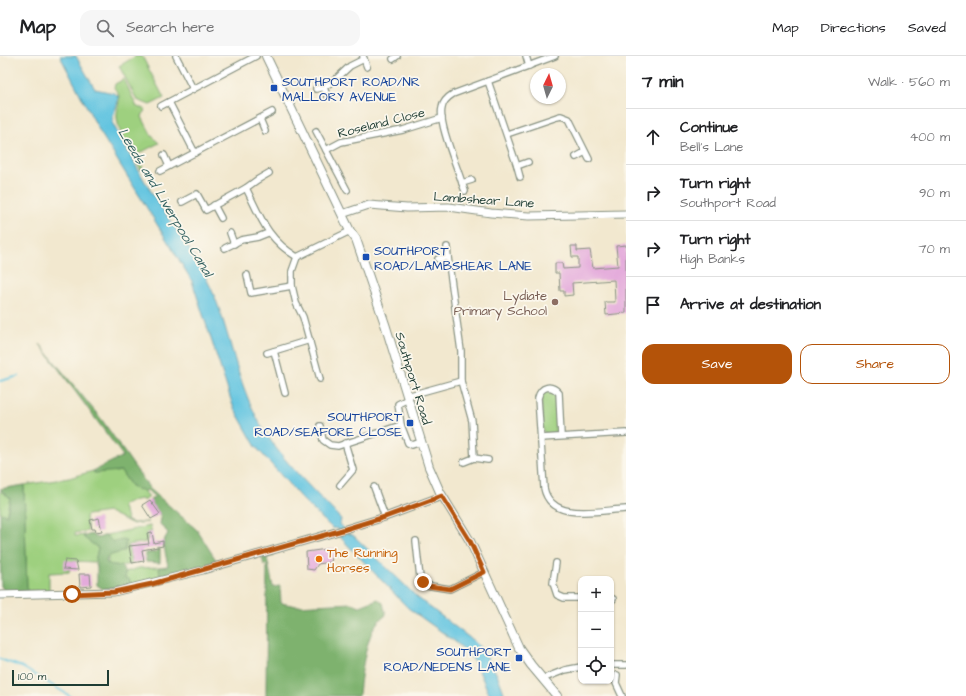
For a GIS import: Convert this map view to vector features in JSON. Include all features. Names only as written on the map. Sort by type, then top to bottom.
[{"type":"main road","name":"Southport Road","points":[[266,56],[350,231],[356,239],[429,467],[442,496],[470,541],[519,648],[542,679],[557,696]]},
{"type":"street","points":[[176,56],[193,89]]},
{"type":"street","points":[[161,106],[256,56]]},
{"type":"street","points":[[526,56],[529,66]]},
{"type":"street","points":[[465,191],[442,118],[442,106],[448,97],[556,56]]},
{"type":"street","points":[[316,89],[324,87],[335,80],[350,66],[363,58],[367,67]]},
{"type":"street","points":[[488,81],[507,134],[520,177]]},
{"type":"street","points":[[324,87],[327,96]]},
{"type":"street","points":[[169,102],[195,153]]},
{"type":"street","points":[[160,171],[272,112]]},
{"type":"street","points":[[507,134],[557,117],[565,117],[569,119],[589,159]]},
{"type":"street","name":"Roseland Close","points":[[326,150],[341,142],[403,130],[442,118]]},
{"type":"street","points":[[260,119],[265,131]]},
{"type":"street","points":[[316,131],[348,190]]},
{"type":"street","points":[[576,157],[585,152]]},
{"type":"street","points":[[164,155],[169,166]]},
{"type":"street","points":[[517,166],[528,162]]},
{"type":"street","points":[[182,202],[197,194],[206,210],[246,188],[269,173]]},
{"type":"street","points":[[462,183],[472,180]]},
{"type":"street","points":[[246,188],[268,232],[288,252],[297,257]]},
{"type":"street","points":[[214,205],[221,218]]},
{"type":"street","name":"Lambshear Lane","points":[[342,214],[367,205],[402,208],[449,207],[491,213],[529,216],[626,214]]},
{"type":"street","points":[[320,379],[303,317],[296,303],[292,286],[292,271],[297,257],[350,231]]},
{"type":"street","points":[[225,248],[241,240],[258,237],[268,232]]},
{"type":"street","points":[[230,233],[234,244]]},
{"type":"street","points":[[447,247],[460,351],[461,381],[472,421],[474,458]]},
{"type":"street","points":[[438,258],[448,258]]},
{"type":"street","points":[[247,275],[251,293],[292,286]]},
{"type":"street","points":[[267,352],[310,340]]},
{"type":"street","points":[[274,351],[285,393]]},
{"type":"street","points":[[421,442],[412,445],[408,443],[401,425],[398,406],[399,402],[407,397],[461,381]]},
{"type":"street","points":[[561,436],[560,396],[554,388],[548,387],[542,389],[538,398],[544,488],[552,505],[560,510],[572,512],[626,509]]},
{"type":"street","points":[[320,426],[323,440],[338,446],[401,425]]},
{"type":"street","points":[[541,438],[626,433]]},
{"type":"street","points":[[340,485],[353,470],[345,443]]},
{"type":"street","points":[[464,462],[474,458],[488,460]]},
{"type":"street","points":[[374,487],[385,517]]},
{"type":"street","points":[[0,595],[114,592],[188,574],[339,531],[385,517],[442,496]]},
{"type":"street","points":[[416,541],[420,578],[425,585],[450,589],[484,572]]},
{"type":"street","points":[[556,563],[553,571],[553,583],[557,595],[564,598],[578,598]]},
{"type":"street","points":[[614,665],[626,665]]},
{"type":"street","points":[[542,679],[564,670],[578,668]]},
{"type":"street","points":[[617,675],[616,683],[622,696]]},
{"type":"green space","points":[[136,56],[142,56],[164,98],[150,105],[137,100],[119,66]]},
{"type":"green space","points":[[124,79],[137,107],[145,109],[142,117],[152,136],[159,143],[136,155],[143,168],[141,170],[126,145],[118,125],[117,114],[119,95],[114,88],[115,84]]},
{"type":"green space","points":[[40,344],[102,420],[150,489],[197,530],[218,563],[160,576],[159,567],[168,566],[163,542],[168,533],[160,524],[161,518],[150,500],[155,497],[147,490],[145,492],[132,487],[121,471],[94,473],[93,471],[123,456]]},
{"type":"green space","points":[[547,391],[554,392],[557,397],[558,430],[555,433],[545,434],[543,431],[541,398],[542,393]]},
{"type":"green space","points":[[110,470],[116,472],[121,471],[132,487],[143,489],[149,497],[144,501],[141,499],[122,505],[128,521],[134,523],[148,522],[133,524],[109,512],[87,515],[88,531],[75,533],[75,536],[85,535],[83,537],[98,548],[95,562],[72,561],[69,572],[49,573],[49,590],[27,591],[24,485],[69,478],[93,471],[95,473]]},
{"type":"green space","points":[[24,485],[27,591],[5,592],[1,586],[0,513],[7,515],[10,498],[0,489]]},
{"type":"green space","points":[[0,491],[10,497],[6,516],[0,513]]},
{"type":"green space","points":[[150,526],[152,532],[147,533],[148,539],[146,539],[146,542],[128,545],[131,564],[121,566],[108,564],[108,556],[124,551],[126,544],[113,542],[106,535]]},
{"type":"green space","points":[[91,534],[98,538],[106,535],[113,542],[123,540],[126,541],[124,551],[108,556],[106,561],[108,564],[121,566],[125,572],[125,578],[129,579],[132,585],[103,589],[97,585],[97,567],[95,562],[98,548],[83,537]]},
{"type":"green space","points":[[157,549],[160,549],[160,563],[146,562],[146,553],[156,552]]},
{"type":"green space","points":[[274,553],[274,555],[267,558],[273,587],[280,586],[281,603],[297,606],[351,603],[360,606],[378,599],[383,603],[386,615],[377,623],[370,638],[362,669],[359,696],[266,696],[267,564],[264,565],[262,557]]},
{"type":"green space","points":[[159,567],[160,576],[132,585],[125,578],[125,572],[139,568]]},
{"type":"water","name":"Leeds and Liverpool Canal","points":[[60,56],[76,56],[95,89],[114,93],[118,96],[113,117],[113,124],[149,189],[192,253],[211,288],[223,319],[248,399],[272,443],[294,470],[341,519],[340,524],[349,534],[353,535],[418,598],[475,642],[493,667],[505,696],[490,696],[476,664],[467,652],[453,640],[408,608],[340,537],[338,529],[332,528],[302,499],[256,447],[233,406],[192,281],[100,132]]},
{"type":"building","points":[[626,245],[626,313],[606,315],[605,302],[615,302],[614,280],[572,283],[573,295],[564,296],[564,291],[560,291],[559,273],[555,273],[555,263],[562,263],[563,269],[578,268],[578,257],[572,257],[571,246],[577,246],[577,251],[590,250],[593,268],[618,266],[616,246]]},
{"type":"building","points":[[150,500],[160,514],[151,519],[142,505]]},
{"type":"building","points":[[99,518],[102,531],[96,532],[95,529],[92,529],[90,520]]},
{"type":"building","points":[[152,532],[154,543],[163,541],[163,546],[142,550],[144,561],[132,563],[129,546],[149,544],[147,533]]},
{"type":"building","name":"The Running Horses","points":[[334,548],[335,557],[332,557],[331,562],[318,564],[314,570],[307,569],[306,552]]},
{"type":"building","points":[[65,560],[76,561],[78,570],[63,569]]},
{"type":"building","points":[[79,574],[90,574],[91,586],[80,587]]},
{"type":"waterway","points":[[0,381],[19,376]]},
{"type":"waterway","points":[[0,659],[22,667],[70,696]]},
{"type":"place","name":"SOUTHPORT ROAD/NR MALLORY AVENUE","points":[[274,88]]},
{"type":"place","name":"SOUTHPORT ROAD/LAMBSHEAR LANE","points":[[366,257]]},
{"type":"place","name":"Lydiate Primary School","points":[[555,302]]},
{"type":"place","name":"SOUTHPORT ROAD/SEAFORE CLOSE","points":[[410,423]]},
{"type":"place","name":"The Running Horses","points":[[319,559]]},
{"type":"place","name":"SOUTHPORT ROAD/NEDENS LANE","points":[[519,658]]},
{"type":"route","points":[[72,594],[114,592],[152,584],[339,531],[385,517],[442,496],[470,541],[484,572],[450,589],[425,585],[423,582]]}]
